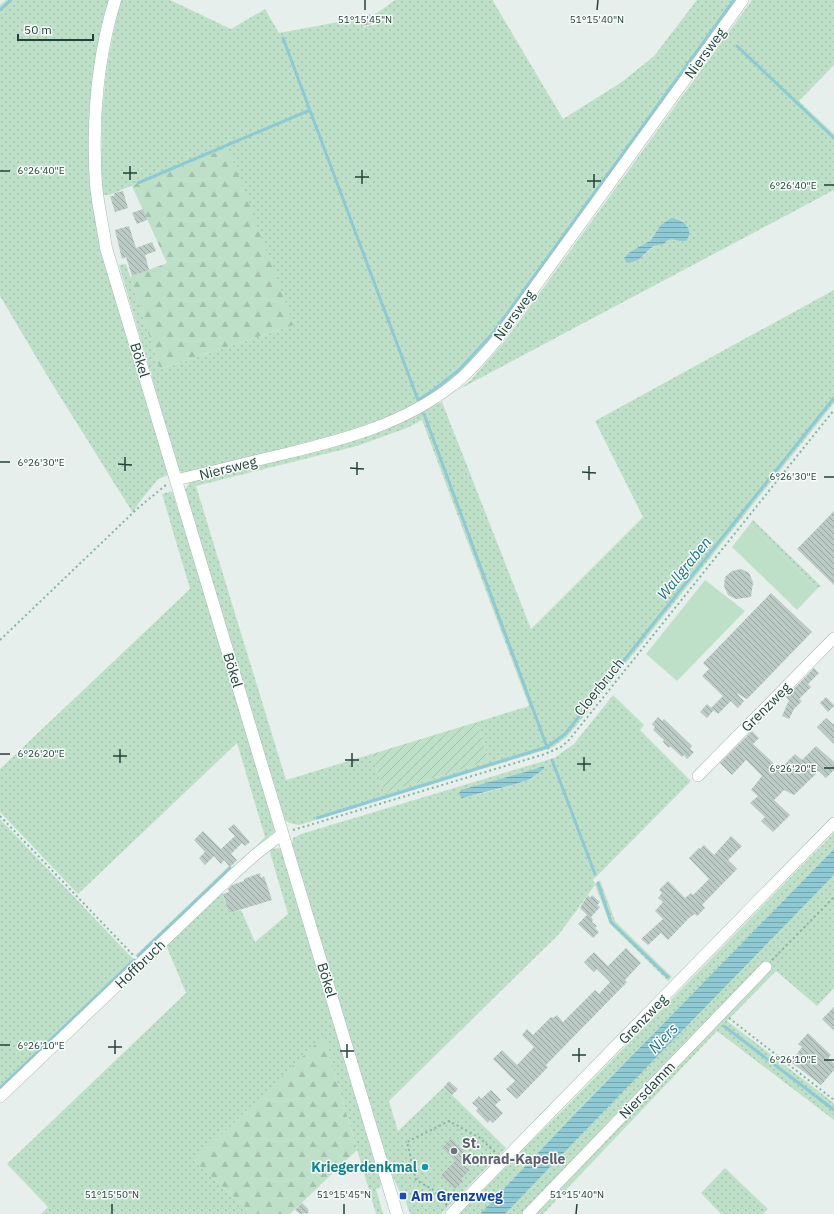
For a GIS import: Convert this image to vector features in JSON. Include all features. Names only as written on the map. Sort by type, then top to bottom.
[{"type":"main road","name":"Bökel","points":[[115,0],[101,63],[95,121],[96,185],[106,248],[397,1214]]},
{"type":"street","name":"Niersweg","points":[[176,480],[325,444],[361,433],[383,425],[415,410],[453,385],[474,367],[495,342],[743,0]]},
{"type":"street","name":"Grenzweg","points":[[698,776],[834,638]]},
{"type":"street","name":"Grenzweg","points":[[452,1213],[834,823]]},
{"type":"street","name":"Hoffbruch","points":[[0,1097],[245,863],[282,834]]},
{"type":"street","name":"Niersdamm","points":[[528,1214],[766,966]]},
{"type":"path","name":"Cloerbruch","points":[[282,834],[545,754],[561,747],[569,740],[834,410]]},
{"type":"path","points":[[0,640],[138,508],[166,485],[176,480]]},
{"type":"path","points":[[0,816],[141,963]]},
{"type":"path","points":[[766,966],[834,897]]},
{"type":"path","points":[[721,1012],[834,1100]]},
{"type":"path","points":[[452,1213],[432,1189],[416,1180],[407,1142],[449,1121],[480,1138],[504,1160]]},
{"type":"green space","points":[[6,0],[111,0],[90,166],[168,475],[158,479],[138,504],[133,513],[51,382],[0,296],[0,5]]},
{"type":"green space","points":[[121,0],[170,0],[231,29],[265,9],[279,33],[360,18],[363,27],[378,24],[375,13],[395,0],[493,0],[563,119],[622,82],[654,56],[697,0],[738,0],[496,335],[461,373],[433,395],[379,425],[185,474],[179,470],[119,265],[126,264],[160,369],[294,325],[138,183],[109,195],[101,195],[102,113],[107,66]]},
{"type":"green space","points":[[752,0],[834,0],[834,65],[799,101],[834,134],[834,190],[456,391],[470,381],[504,342]],"holes":[[[671,218],[676,218],[683,221],[682,242],[672,239],[665,240],[655,246],[644,256],[630,252],[651,240]]]},
{"type":"green space","points":[[228,147],[294,325],[160,369],[130,277],[167,263],[132,186],[138,183],[139,185]]},
{"type":"green space","points":[[834,290],[834,403],[567,737],[551,748],[545,750],[299,825],[289,823],[284,819],[185,490],[189,483],[442,402],[531,629],[643,517],[595,421]],"holes":[[[422,420],[529,706],[477,722],[489,761],[384,793],[372,754],[286,780],[196,486],[357,446],[407,428]]]},
{"type":"green space","points":[[172,491],[199,575],[275,831],[140,958],[136,955],[229,866],[232,870],[265,837],[237,743],[78,894],[0,812],[0,769],[190,589],[162,494]]},
{"type":"green space","points":[[753,520],[821,586],[817,589],[750,524]]},
{"type":"green space","points":[[750,524],[817,589],[797,610],[732,547]]},
{"type":"green space","points":[[705,580],[745,611],[677,681],[646,654]]},
{"type":"green space","points":[[613,695],[644,725],[640,730],[691,781],[593,880],[595,884],[600,880],[615,921],[672,977],[668,981],[610,924],[595,885],[560,933],[389,1101],[398,1131],[444,1087],[506,1148],[441,1214],[410,1214],[403,1193],[400,1192],[390,1171],[292,845],[293,838],[301,834],[554,758],[574,744]],"holes":[[[543,766],[544,769],[530,779],[473,796]]]},
{"type":"green space","points":[[477,722],[489,761],[384,793],[372,754]]},
{"type":"green space","points":[[0,819],[136,962],[0,1091]]},
{"type":"green space","points":[[834,833],[834,849],[571,1118],[480,1214],[457,1214],[563,1110]]},
{"type":"green space","points":[[281,848],[381,1183],[380,1188],[376,1189],[383,1214],[376,1214],[324,1037],[194,1161],[253,1214],[41,1214],[48,1207],[7,1164],[186,993],[166,945],[222,892],[229,913],[241,910],[255,942],[288,914],[269,849]]},
{"type":"green space","points":[[834,875],[834,988],[817,1006],[776,971],[727,1021],[834,1103],[834,1120],[717,1031],[543,1214],[505,1214],[580,1136]]},
{"type":"green space","points":[[324,1036],[357,1150],[290,1214],[253,1214],[194,1161]]},
{"type":"green space","points":[[725,1168],[768,1209],[763,1214],[721,1214],[701,1193]]},
{"type":"water","points":[[671,218],[680,220],[686,225],[689,233],[686,241],[671,239],[666,241],[664,244],[654,246],[635,261],[626,262],[624,258],[630,252],[651,240],[661,225]]},
{"type":"water","points":[[544,766],[544,769],[530,779],[516,784],[462,798],[460,796],[459,793],[461,790]]},
{"type":"water","name":"Niers","points":[[834,849],[834,875],[505,1214],[480,1214],[571,1118]]},
{"type":"building","points":[[370,14],[372,24],[363,26],[361,18]]},
{"type":"building","points":[[123,191],[128,208],[115,212],[110,196],[114,196],[114,193]]},
{"type":"building","points":[[143,209],[147,220],[137,224],[132,213]]},
{"type":"building","points":[[129,226],[136,248],[152,242],[156,251],[145,255],[149,270],[132,276],[126,257],[122,259],[115,230]]},
{"type":"building","points":[[834,511],[834,585],[797,549]]},
{"type":"building","points":[[741,569],[749,573],[753,582],[751,597],[736,599],[728,595],[724,586],[725,577],[732,571]]},
{"type":"building","points":[[771,593],[812,632],[747,699],[736,693],[744,701],[738,708],[731,701],[718,714],[711,708],[723,696],[702,676],[709,669],[703,663]]},
{"type":"building","points":[[814,668],[819,673],[808,684],[811,687],[799,699],[802,701],[794,709],[789,719],[782,716],[789,700],[786,697]]},
{"type":"building","points":[[826,697],[834,705],[828,712],[820,703]]},
{"type":"building","points":[[707,704],[714,710],[707,718],[700,712]]},
{"type":"building","points":[[658,717],[662,721],[664,719],[692,746],[690,749],[694,752],[687,759],[684,755],[682,757],[670,746],[669,748],[663,742],[664,740],[653,730],[655,727],[652,724]]},
{"type":"building","points":[[826,718],[834,725],[834,744],[817,727]]},
{"type":"building","points":[[752,731],[759,738],[753,744],[780,769],[795,754],[802,760],[816,746],[834,762],[834,770],[826,778],[819,771],[794,795],[784,790],[774,800],[790,815],[773,832],[761,821],[765,817],[750,803],[758,796],[751,790],[762,776],[746,760],[732,775],[720,763]]},
{"type":"building","points":[[234,824],[250,842],[245,846],[242,843],[231,854],[237,860],[230,867],[224,860],[221,864],[214,856],[205,865],[199,858],[205,852],[194,840],[203,831],[221,849],[235,836],[228,829]]},
{"type":"building","points":[[731,836],[742,846],[728,860],[737,869],[702,905],[705,908],[697,916],[695,914],[689,918],[668,940],[661,933],[648,945],[641,939],[663,919],[655,911],[663,902],[658,898],[662,893],[659,890],[668,881],[685,898],[691,893],[693,895],[709,879],[689,858],[704,845],[714,855]]},
{"type":"building","points":[[260,873],[261,878],[264,876],[272,900],[229,913],[223,894],[229,892],[228,889],[232,885]]},
{"type":"building","points":[[588,895],[590,898],[592,895],[600,902],[597,905],[600,907],[591,917],[593,920],[592,922],[597,926],[595,928],[599,932],[593,938],[578,924],[587,915],[580,908]]},
{"type":"building","points":[[626,948],[641,963],[625,980],[627,982],[546,1065],[548,1067],[517,1099],[506,1089],[515,1081],[493,1059],[502,1050],[517,1065],[534,1047],[522,1035],[527,1029],[533,1035],[551,1017],[553,1018],[557,1015],[563,1022],[595,990],[599,994],[610,982],[597,969],[594,972],[584,962],[594,952],[608,966]]},
{"type":"building","points":[[834,1007],[834,1031],[822,1019]]},
{"type":"building","points":[[808,1033],[831,1055],[828,1058],[834,1063],[834,1070],[821,1085],[791,1062],[802,1047],[798,1044]]},
{"type":"building","points":[[449,1081],[458,1089],[452,1095],[444,1087]]},
{"type":"building","points":[[491,1090],[501,1100],[495,1105],[503,1113],[493,1123],[490,1120],[488,1123],[476,1111],[478,1108],[472,1103],[479,1096],[481,1099]]},
{"type":"building","points":[[451,1139],[467,1154],[460,1161],[470,1170],[461,1179],[463,1181],[455,1189],[441,1175],[455,1161],[442,1148]]},
{"type":"building","points":[[302,1203],[308,1209],[309,1213],[300,1214],[295,1210]]},
{"type":"waterway","points":[[0,10],[11,0]]},
{"type":"waterway","points":[[283,38],[418,400],[431,392],[459,370],[493,333],[734,0]]},
{"type":"waterway","points":[[737,46],[834,138]]},
{"type":"waterway","points":[[138,183],[310,110]]},
{"type":"waterway","name":"Wallgraben","points":[[548,748],[547,747],[565,734],[834,398]]},
{"type":"waterway","points":[[317,818],[547,747],[424,414]]},
{"type":"waterway","name":"Wallgraben","points":[[552,760],[595,874]]},
{"type":"waterway","points":[[138,956],[230,868]]},
{"type":"waterway","name":"Wallgraben","points":[[598,883],[611,922],[668,977]]},
{"type":"waterway","points":[[0,1088],[134,960]]},
{"type":"waterway","points":[[724,1026],[834,1110]]},
{"type":"place","name":"St. Konrad-Kapelle","points":[[454,1151]]},
{"type":"place","name":"Kriegerdenkmal","points":[[425,1167]]},
{"type":"place","name":"Am Grenzweg","points":[[403,1196]]}]
